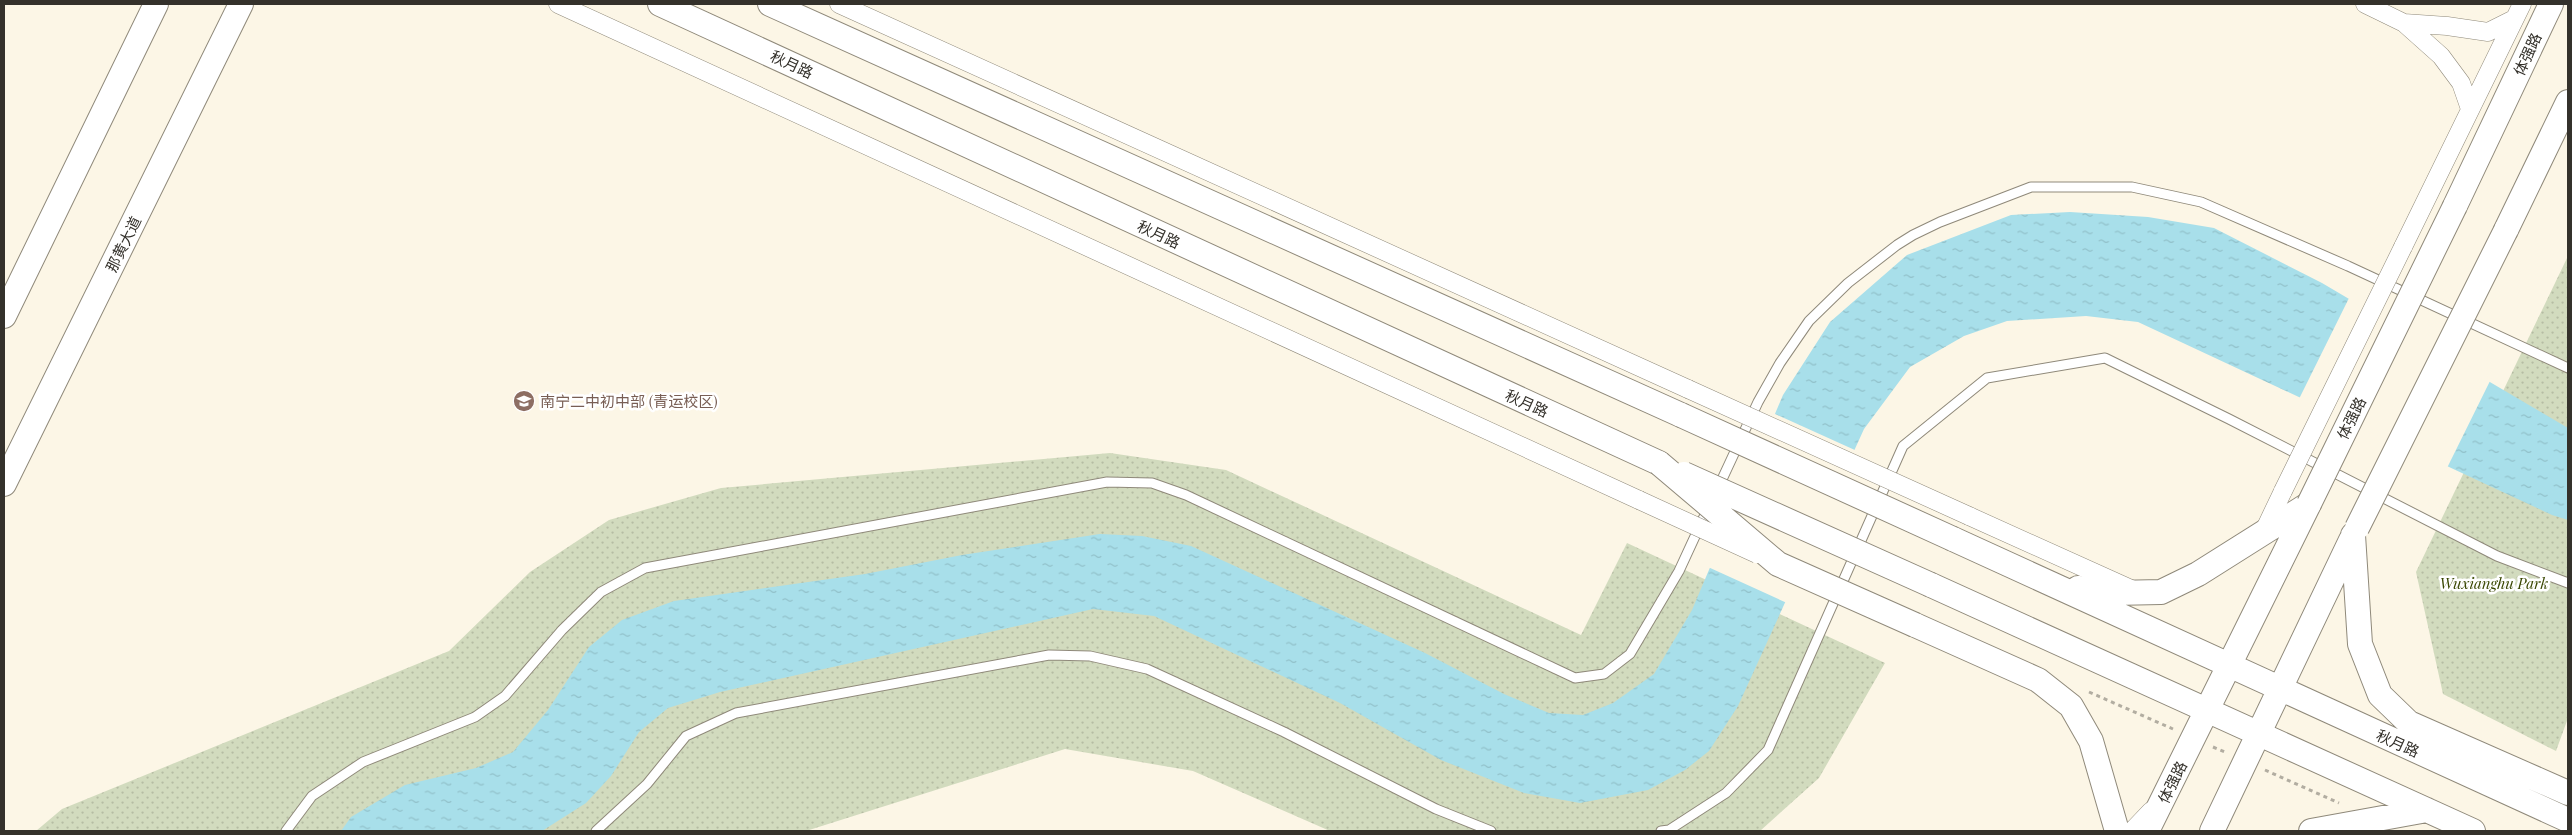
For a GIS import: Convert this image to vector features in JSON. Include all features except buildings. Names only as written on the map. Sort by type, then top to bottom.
[{"type":"main road","points":[[4,316],[156,4]]},
{"type":"main road","name":"那黄大道","points":[[5,478],[241,4]]},
{"type":"main road","name":"秋月路","points":[[660,4],[1659,463],[2207,710]]},
{"type":"main road","points":[[770,4],[794,11]]},
{"type":"main road","name":"体强路","points":[[2147,831],[2455,206],[2551,4]]},
{"type":"main road","name":"秋月路","points":[[794,11],[2568,820]]},
{"type":"main road","points":[[2212,831],[2355,532],[2568,102]]},
{"type":"main road","points":[[1659,463],[1778,564],[2038,680],[2071,706],[2091,741],[2117,831]]},
{"type":"main road","points":[[2051,584],[2114,593],[2161,592],[2198,574],[2309,504]]},
{"type":"main road","points":[[2355,532],[2360,644],[2380,695],[2409,723],[2568,793]]},
{"type":"main road","points":[[2207,710],[2473,831]]},
{"type":"main road","points":[[2311,831],[2427,810]]},
{"type":"street","points":[[558,4],[1778,564]]},
{"type":"street","points":[[839,4],[2138,593]]},
{"type":"street","points":[[2365,4],[2404,23],[2441,56],[2461,83],[2470,109]]},
{"type":"street","points":[[2404,23],[2447,26],[2488,32],[2518,11]]},
{"type":"street","points":[[2263,533],[2518,11]]},
{"type":"street","points":[[2132,831],[2165,796]]},
{"type":"lane","points":[[286,831],[312,796],[363,762],[475,717],[505,696],[562,630],[601,592],[644,568],[1107,482],[1152,483],[1186,495],[1575,678],[1604,674],[1630,654],[1678,571],[1758,402],[1780,362],[1809,321],[1848,283],[1897,244],[1940,222],[2031,187],[2132,186],[2201,202],[2340,262],[2568,368]]},
{"type":"lane","points":[[1661,831],[1668,830],[1726,793],[1768,750],[1904,446],[1987,378],[2104,358],[2229,419],[2496,556],[2568,583]]},
{"type":"lane","points":[[596,831],[647,784],[686,736],[736,713],[1049,655],[1090,656],[1146,669],[1284,732],[1436,809],[1491,831]]},
{"type":"path","points":[[2085,690],[2341,804]]},
{"type":"green space","name":"Wuxianghu Park","points":[[2568,256],[2568,718],[2556,751],[2443,694],[2416,572]]},
{"type":"green space","points":[[1110,453],[1226,470],[1581,635],[1627,543],[1885,663],[1819,778],[1760,831],[1330,831],[1193,771],[1065,749],[806,831],[36,831],[62,809],[449,651],[530,572],[609,520],[721,488]]},
{"type":"water","points":[[2070,212],[2148,217],[2214,228],[2322,283],[2568,428],[2568,520],[2552,515],[2138,322],[2086,316],[2007,321],[1964,336],[1910,367],[1864,429],[1738,706],[1709,751],[1685,770],[1648,790],[1580,803],[1524,793],[1441,760],[1340,703],[1154,616],[1093,609],[720,692],[668,708],[639,732],[611,776],[586,803],[542,831],[341,831],[351,817],[405,785],[476,768],[513,752],[548,710],[589,647],[622,620],[674,601],[865,574],[962,555],[1100,534],[1142,536],[1191,546],[1425,653],[1504,694],[1549,713],[1583,715],[1613,703],[1654,674],[1692,610],[1783,395],[1830,322],[1907,255],[2011,215]]},
{"type":"pier","points":[[2350,296],[2491,379],[2447,468],[2299,399]]},
{"type":"pier","points":[[1773,413],[1857,451],[1787,603],[1708,567]]},
{"type":"place","name":"南宁二中初中部 (青运校区)","points":[[524,401]]}]
